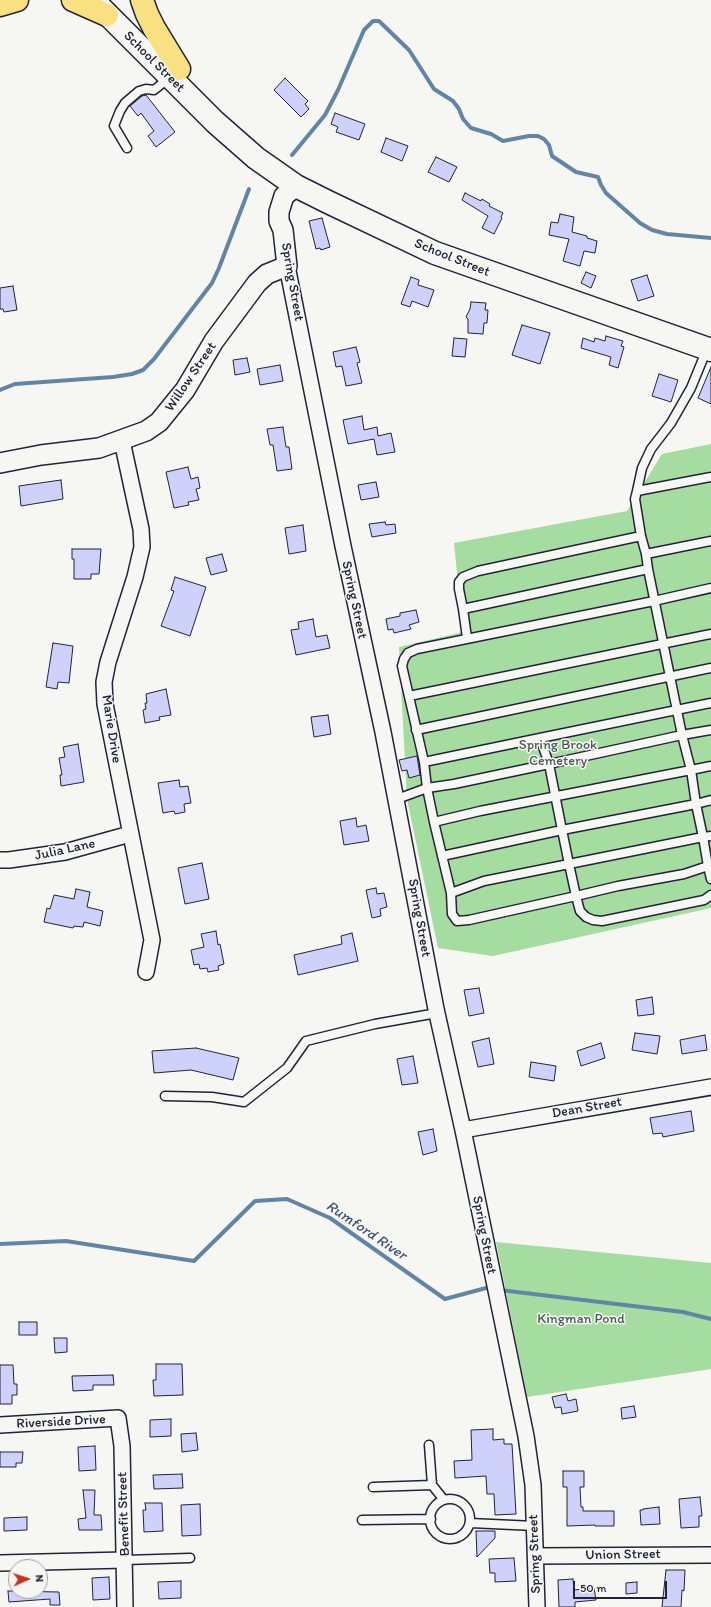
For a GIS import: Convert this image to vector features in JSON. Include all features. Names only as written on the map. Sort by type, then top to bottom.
[{"type":"highway","points":[[0,4],[5,0]]},
{"type":"highway","points":[[0,4],[17,0]]},
{"type":"highway","points":[[73,0],[105,5]]},
{"type":"highway","points":[[142,0],[174,73]]},
{"type":"main road","name":"School Street","points":[[105,5],[174,73],[191,86],[215,122],[256,158],[296,186],[435,253],[709,349]]},
{"type":"street","name":"Spring Street","points":[[296,186],[296,202],[283,230],[287,266],[343,546],[396,799],[437,1013],[463,1130],[526,1436],[533,1485],[537,1607]]},
{"type":"street","name":"Willow Street","points":[[0,463],[41,455],[99,448],[122,441],[146,431],[159,422],[186,390],[214,341],[257,283],[268,274],[287,266]]},
{"type":"street","name":"Marie Drive","points":[[122,441],[141,529],[142,547],[135,577],[108,662],[104,682],[105,704],[152,940],[146,972]]},
{"type":"street","name":"Julia Lane","points":[[0,860],[64,852],[130,834]]},
{"type":"street","name":"Dean Street","points":[[463,1130],[711,1087]]},
{"type":"street","name":"Riverside Drive","points":[[0,1425],[118,1418],[119,1422]]},
{"type":"street","name":"Benefit Street","points":[[119,1422],[122,1446],[126,1607]]},
{"type":"street","name":"Union Street","points":[[536,1556],[711,1554]]},
{"type":"street","points":[[0,1563],[125,1560]]},
{"type":"lane","points":[[127,148],[114,126],[125,103],[139,91],[146,88],[154,90],[174,73]]},
{"type":"lane","points":[[709,349],[688,394],[671,423],[650,449],[642,468],[635,499],[641,536],[646,554],[654,601],[671,676],[682,735],[692,770],[696,804],[707,836],[708,866],[711,879]]},
{"type":"lane","points":[[637,491],[711,477]]},
{"type":"lane","points":[[467,638],[459,588],[459,582],[463,577],[478,571],[641,536]]},
{"type":"lane","points":[[646,554],[711,541]]},
{"type":"lane","points":[[463,609],[648,569]]},
{"type":"lane","points":[[708,866],[684,874],[618,886],[457,921],[452,914],[451,893],[434,822],[427,788],[424,762],[402,666],[408,653],[417,649],[711,588]]},
{"type":"lane","points":[[409,696],[711,634]]},
{"type":"lane","points":[[416,730],[711,668]]},
{"type":"lane","points":[[424,762],[711,703]]},
{"type":"lane","points":[[396,799],[427,788],[454,784],[711,730]]},
{"type":"lane","points":[[540,738],[549,764],[576,896],[580,911],[586,917],[593,920],[602,920],[704,900],[711,895]]},
{"type":"lane","points":[[434,822],[480,811],[556,798],[711,766]]},
{"type":"lane","points":[[442,856],[711,800]]},
{"type":"lane","points":[[451,893],[484,881],[707,836]]},
{"type":"lane","points":[[165,1096],[212,1097],[244,1102],[287,1068],[306,1040],[375,1024],[437,1013]]},
{"type":"lane","points":[[429,1445],[432,1485],[444,1500]]},
{"type":"lane","points":[[373,1487],[432,1485]]},
{"type":"lane","points":[[455,1499],[464,1504],[469,1513],[470,1523],[465,1532],[456,1538],[446,1539],[437,1534],[431,1525],[431,1514],[436,1505],[444,1500],[455,1499]]},
{"type":"lane","points":[[362,1520],[431,1519]]},
{"type":"lane","points":[[470,1523],[535,1526]]},
{"type":"lane","points":[[125,1560],[190,1558]]},
{"type":"green space","name":"Spring Brook Cemetery","points":[[711,444],[711,908],[493,956],[438,948],[407,799],[399,647],[463,632],[454,543],[627,511],[662,454]]},
{"type":"green space","name":"Kingman Pond","points":[[496,1242],[711,1263],[711,1369],[527,1397]]},
{"type":"building","points":[[285,78],[308,101],[305,104],[309,109],[301,117],[274,90]]},
{"type":"building","points":[[146,95],[175,132],[156,147],[148,136],[154,131],[141,113],[138,116],[130,106],[142,96]]},
{"type":"building","points":[[335,113],[365,124],[359,140],[336,132],[338,127],[331,124]]},
{"type":"building","points":[[386,138],[408,146],[402,161],[381,152]]},
{"type":"building","points":[[436,157],[457,167],[449,182],[428,172]]},
{"type":"building","points":[[465,193],[481,201],[482,199],[490,204],[489,206],[503,213],[494,234],[482,228],[488,216],[462,200]]},
{"type":"building","points":[[560,214],[574,217],[572,232],[587,236],[587,238],[597,241],[595,253],[584,251],[580,266],[563,261],[569,239],[549,235],[551,222],[558,223]]},
{"type":"building","points":[[322,218],[330,247],[321,250],[320,248],[316,249],[309,221]]},
{"type":"building","points":[[586,272],[596,276],[591,288],[581,283]]},
{"type":"building","points":[[647,275],[654,296],[638,301],[631,280]]},
{"type":"building","points":[[411,277],[419,280],[418,285],[434,290],[428,307],[412,301],[410,307],[401,304]]},
{"type":"building","points":[[13,286],[17,310],[4,312],[3,309],[0,309],[0,288]]},
{"type":"building","points":[[471,302],[486,303],[485,310],[488,310],[487,323],[484,323],[483,334],[468,333],[468,319],[466,317],[470,309]]},
{"type":"building","points":[[522,325],[550,333],[540,364],[512,355]]},
{"type":"building","points":[[606,336],[623,341],[621,346],[624,347],[618,368],[609,365],[611,357],[581,348],[583,338],[594,342],[595,338],[605,341]]},
{"type":"building","points":[[454,338],[467,339],[465,357],[452,356]]},
{"type":"building","points":[[356,347],[360,362],[357,363],[362,383],[346,386],[342,366],[336,367],[333,352]]},
{"type":"building","points":[[247,358],[250,372],[235,375],[233,360]]},
{"type":"building","points":[[280,365],[283,381],[260,385],[257,369]]},
{"type":"building","points":[[711,367],[711,404],[698,398]]},
{"type":"building","points":[[659,374],[678,380],[671,402],[652,396]]},
{"type":"building","points":[[362,416],[364,430],[377,427],[378,436],[391,433],[395,452],[377,455],[374,439],[348,444],[343,420]]},
{"type":"building","points":[[283,427],[286,447],[289,447],[292,469],[277,471],[273,445],[270,445],[267,429]]},
{"type":"building","points":[[188,467],[191,479],[198,477],[200,488],[196,489],[199,500],[188,502],[189,505],[174,508],[166,472]]},
{"type":"building","points":[[61,480],[63,499],[21,506],[19,486]]},
{"type":"building","points":[[376,482],[379,497],[361,500],[358,485]]},
{"type":"building","points":[[385,522],[386,525],[395,524],[396,533],[372,537],[369,524]]},
{"type":"building","points":[[303,525],[306,551],[289,554],[285,528]]},
{"type":"building","points":[[72,549],[101,549],[99,574],[91,574],[91,579],[74,579],[74,559],[72,559]]},
{"type":"building","points":[[222,554],[227,571],[211,575],[206,558]]},
{"type":"building","points":[[175,577],[206,587],[190,636],[161,626],[174,591],[171,590]]},
{"type":"building","points":[[416,610],[419,622],[409,625],[411,629],[394,633],[393,629],[388,630],[386,619],[400,616],[400,613]]},
{"type":"building","points":[[313,619],[316,637],[327,635],[330,648],[296,655],[291,630],[299,629],[298,622]]},
{"type":"building","points":[[53,643],[73,646],[69,683],[58,682],[57,689],[46,687]]},
{"type":"building","points":[[166,689],[171,715],[159,717],[160,720],[145,723],[143,710],[146,709],[146,694]]},
{"type":"building","points":[[328,715],[331,734],[314,737],[311,717]]},
{"type":"building","points":[[78,744],[84,782],[61,786],[60,775],[62,775],[59,758],[65,757],[63,747]]},
{"type":"building","points":[[417,756],[420,775],[409,778],[407,770],[402,771],[399,760]]},
{"type":"building","points":[[179,780],[180,787],[188,786],[191,803],[184,804],[185,812],[175,814],[174,811],[163,813],[158,783]]},
{"type":"building","points":[[356,818],[357,827],[366,825],[369,841],[344,845],[340,821]]},
{"type":"building","points":[[202,863],[209,899],[185,904],[178,868]]},
{"type":"building","points":[[376,888],[377,894],[384,893],[387,907],[380,909],[381,916],[372,918],[366,890]]},
{"type":"building","points":[[76,889],[90,892],[87,907],[103,911],[100,926],[84,922],[83,927],[74,926],[73,928],[44,922],[47,908],[50,909],[54,895],[74,899]]},
{"type":"building","points":[[216,931],[218,945],[220,944],[224,964],[218,966],[219,970],[208,972],[207,968],[200,969],[199,964],[194,965],[191,950],[204,947],[201,934]]},
{"type":"building","points":[[352,933],[358,961],[298,975],[294,955],[342,944],[341,936]]},
{"type":"building","points":[[479,988],[484,1013],[469,1016],[464,990]]},
{"type":"building","points":[[652,997],[654,1014],[638,1016],[636,1000]]},
{"type":"building","points":[[635,1033],[660,1036],[657,1054],[632,1050]]},
{"type":"building","points":[[705,1035],[707,1050],[682,1054],[680,1040]]},
{"type":"building","points":[[489,1038],[494,1064],[478,1067],[472,1042]]},
{"type":"building","points":[[601,1043],[605,1058],[581,1066],[577,1051]]},
{"type":"building","points":[[196,1048],[239,1058],[233,1080],[191,1070],[154,1073],[152,1051]]},
{"type":"building","points":[[413,1056],[418,1083],[402,1085],[397,1059]]},
{"type":"building","points":[[531,1062],[556,1066],[554,1081],[529,1077]]},
{"type":"building","points":[[691,1111],[694,1131],[663,1137],[662,1133],[653,1134],[650,1118]]},
{"type":"building","points":[[433,1129],[437,1151],[423,1155],[418,1132]]},
{"type":"building","points":[[19,1322],[37,1322],[37,1335],[19,1335]]},
{"type":"building","points":[[54,1338],[67,1338],[67,1352],[55,1353]]},
{"type":"building","points":[[156,1364],[182,1364],[183,1395],[154,1396],[153,1380],[156,1380]]},
{"type":"building","points":[[0,1365],[13,1365],[14,1384],[17,1384],[17,1395],[12,1395],[12,1404],[0,1404]]},
{"type":"building","points":[[113,1375],[114,1385],[93,1385],[93,1390],[73,1391],[72,1376]]},
{"type":"building","points":[[566,1394],[568,1401],[576,1399],[578,1411],[562,1414],[561,1407],[555,1408],[552,1397]]},
{"type":"building","points":[[634,1406],[636,1417],[622,1419],[621,1408]]},
{"type":"building","points":[[171,1419],[171,1436],[150,1437],[150,1420]]},
{"type":"building","points":[[493,1429],[493,1440],[504,1439],[504,1444],[512,1444],[516,1514],[495,1515],[494,1494],[487,1494],[486,1476],[455,1478],[454,1461],[472,1460],[471,1430]]},
{"type":"building","points":[[196,1433],[198,1450],[182,1452],[181,1434]]},
{"type":"building","points":[[95,1446],[96,1470],[79,1471],[78,1447]]},
{"type":"building","points":[[0,1452],[23,1452],[22,1463],[16,1463],[16,1467],[0,1467]]},
{"type":"building","points":[[563,1471],[584,1471],[584,1487],[580,1487],[581,1507],[583,1507],[583,1511],[614,1511],[614,1526],[567,1526],[567,1487],[563,1487]]},
{"type":"building","points":[[182,1474],[183,1488],[154,1489],[153,1475]]},
{"type":"building","points":[[83,1490],[95,1490],[94,1515],[101,1515],[102,1530],[79,1530],[78,1519],[86,1518]]},
{"type":"building","points":[[700,1497],[702,1516],[699,1516],[699,1527],[681,1528],[679,1499]]},
{"type":"building","points":[[145,1503],[162,1503],[163,1531],[144,1532],[143,1510],[146,1510]]},
{"type":"building","points":[[200,1504],[201,1535],[182,1536],[181,1505]]},
{"type":"building","points":[[659,1507],[660,1524],[641,1525],[640,1510]]},
{"type":"building","points":[[27,1517],[27,1530],[4,1531],[4,1518]]},
{"type":"building","points":[[476,1531],[495,1531],[495,1538],[477,1557]]},
{"type":"building","points":[[514,1558],[516,1581],[495,1582],[495,1573],[490,1573],[489,1559]]},
{"type":"building","points":[[666,1570],[685,1570],[684,1591],[682,1590],[681,1607],[662,1607]]},
{"type":"building","points":[[109,1577],[110,1599],[93,1600],[92,1578]]},
{"type":"building","points":[[573,1579],[574,1590],[594,1588],[596,1600],[575,1602],[575,1607],[559,1607],[558,1580]]},
{"type":"building","points":[[181,1581],[181,1598],[159,1599],[158,1582]]},
{"type":"building","points":[[637,1582],[637,1593],[626,1594],[626,1583]]},
{"type":"building","points":[[48,1592],[59,1592],[60,1605],[50,1605],[50,1599],[9,1602],[9,1599],[48,1599]]},
{"type":"waterway","points":[[292,155],[325,115],[338,90],[364,30],[373,21],[379,21],[409,50],[434,89],[453,101],[459,109],[463,119],[471,128],[491,134],[503,141],[529,136],[538,136],[544,139],[549,145],[552,156],[576,172],[598,177],[606,193],[640,223],[652,230],[667,234],[711,238]]},
{"type":"waterway","points":[[0,390],[15,384],[113,377],[132,374],[143,370],[154,359],[212,283],[249,189]]},
{"type":"waterway","name":"Rumford River","points":[[0,1244],[66,1241],[194,1261],[255,1201],[287,1199],[330,1218],[445,1299],[486,1288],[493,1289]]},
{"type":"waterway","name":"Rumford River","points":[[500,1290],[683,1312],[711,1319]]}]
